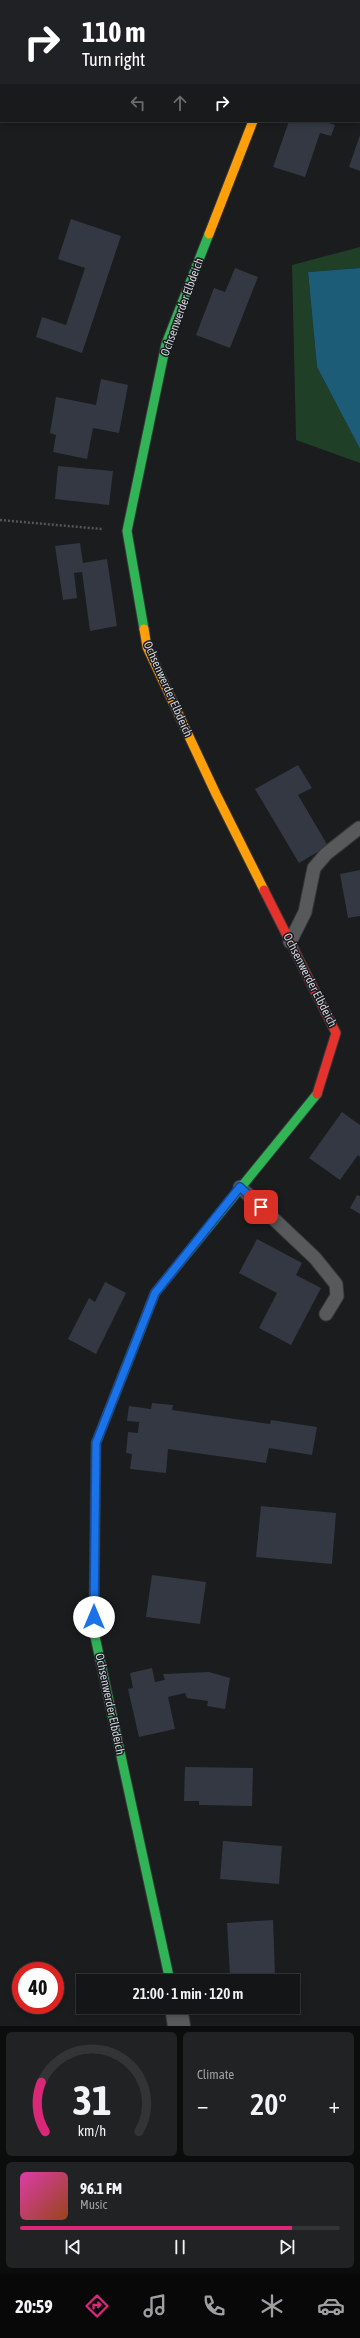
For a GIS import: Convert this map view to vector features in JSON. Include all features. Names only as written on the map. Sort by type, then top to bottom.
[{"type":"street","name":"Ochsenwerder Elbdeich","points":[[168,1974],[94,1632],[96,1443],[155,1293],[240,1187],[317,1095],[336,1032],[216,794],[147,647],[126,531],[166,344],[253,122]]},
{"type":"street","points":[[177,2014],[179,2026]]},
{"type":"lane","points":[[290,942],[305,912],[314,868],[326,854],[359,828]]},
{"type":"lane","points":[[240,1187],[315,1258],[336,1284],[337,1296],[326,1314]]},
{"type":"path","points":[[0,520],[126,531]]},
{"type":"green space","points":[[360,247],[360,268],[308,272],[317,367],[360,449],[360,463],[296,440],[292,265]]},
{"type":"water","points":[[360,268],[360,449],[317,367],[308,272]]},
{"type":"building","points":[[289,122],[326,122],[335,125],[331,136],[320,133],[305,177],[273,167]]},
{"type":"building","points":[[360,135],[360,171],[349,167]]},
{"type":"building","points":[[71,219],[121,236],[82,353],[36,337],[42,317],[66,325],[85,268],[58,259]]},
{"type":"building","points":[[235,268],[258,277],[230,348],[196,335],[214,288],[225,292]]},
{"type":"building","points":[[101,379],[128,385],[119,433],[93,428],[87,459],[53,452],[56,435],[50,433],[56,397],[96,405]]},
{"type":"building","points":[[58,466],[113,471],[109,505],[55,499]]},
{"type":"building","points":[[80,543],[83,563],[107,559],[117,626],[90,631],[82,572],[74,573],[77,598],[63,600],[55,546]]},
{"type":"building","points":[[298,765],[312,788],[298,795],[328,846],[299,863],[255,789]]},
{"type":"building","points":[[360,870],[360,916],[348,918],[340,874]]},
{"type":"building","points":[[342,1112],[360,1125],[360,1157],[358,1155],[340,1180],[309,1158]]},
{"type":"building","points":[[357,1195],[360,1196],[360,1214],[350,1208]]},
{"type":"building","points":[[257,1239],[302,1263],[296,1275],[321,1288],[291,1345],[259,1328],[277,1293],[239,1273]]},
{"type":"building","points":[[105,1282],[126,1293],[96,1354],[68,1339],[89,1298],[95,1302]]},
{"type":"building","points":[[152,1403],[173,1405],[172,1410],[270,1424],[271,1420],[317,1427],[312,1455],[269,1448],[266,1463],[168,1449],[166,1473],[130,1469],[132,1454],[126,1453],[128,1432],[138,1433],[139,1422],[127,1421],[129,1406],[151,1409]]},
{"type":"building","points":[[261,1506],[336,1513],[332,1564],[256,1557]]},
{"type":"building","points":[[152,1575],[206,1582],[200,1624],[146,1617]]},
{"type":"building","points":[[152,1668],[155,1682],[165,1680],[163,1674],[209,1672],[230,1678],[225,1709],[207,1706],[208,1701],[187,1698],[185,1693],[168,1697],[175,1729],[139,1737],[128,1689],[133,1688],[130,1673]]},
{"type":"building","points":[[185,1767],[253,1768],[252,1806],[199,1805],[199,1801],[184,1801]]},
{"type":"building","points":[[223,1841],[282,1846],[279,1884],[220,1879]]},
{"type":"building","points":[[273,1920],[275,1974],[230,1974],[227,1923]]},
{"type":"traffic: fast","points":[[144,629],[127,531],[166,344],[209,234]]},
{"type":"traffic: fast","points":[[109,1410],[155,1293],[317,1094]]},
{"type":"traffic: fast","points":[[94,1613],[94,1632],[168,1974]]},
{"type":"traffic: slow","points":[[209,234],[253,122]]},
{"type":"traffic: slow","points":[[144,629],[147,647],[216,794],[264,890]]},
{"type":"traffic: jam","points":[[264,890],[336,1033],[317,1094]]},
{"type":"traffic: jam","points":[[94,1613],[96,1443],[109,1410]]},
{"type":"route","points":[[94,1617],[96,1443],[155,1293],[240,1187],[261,1207]]}]
